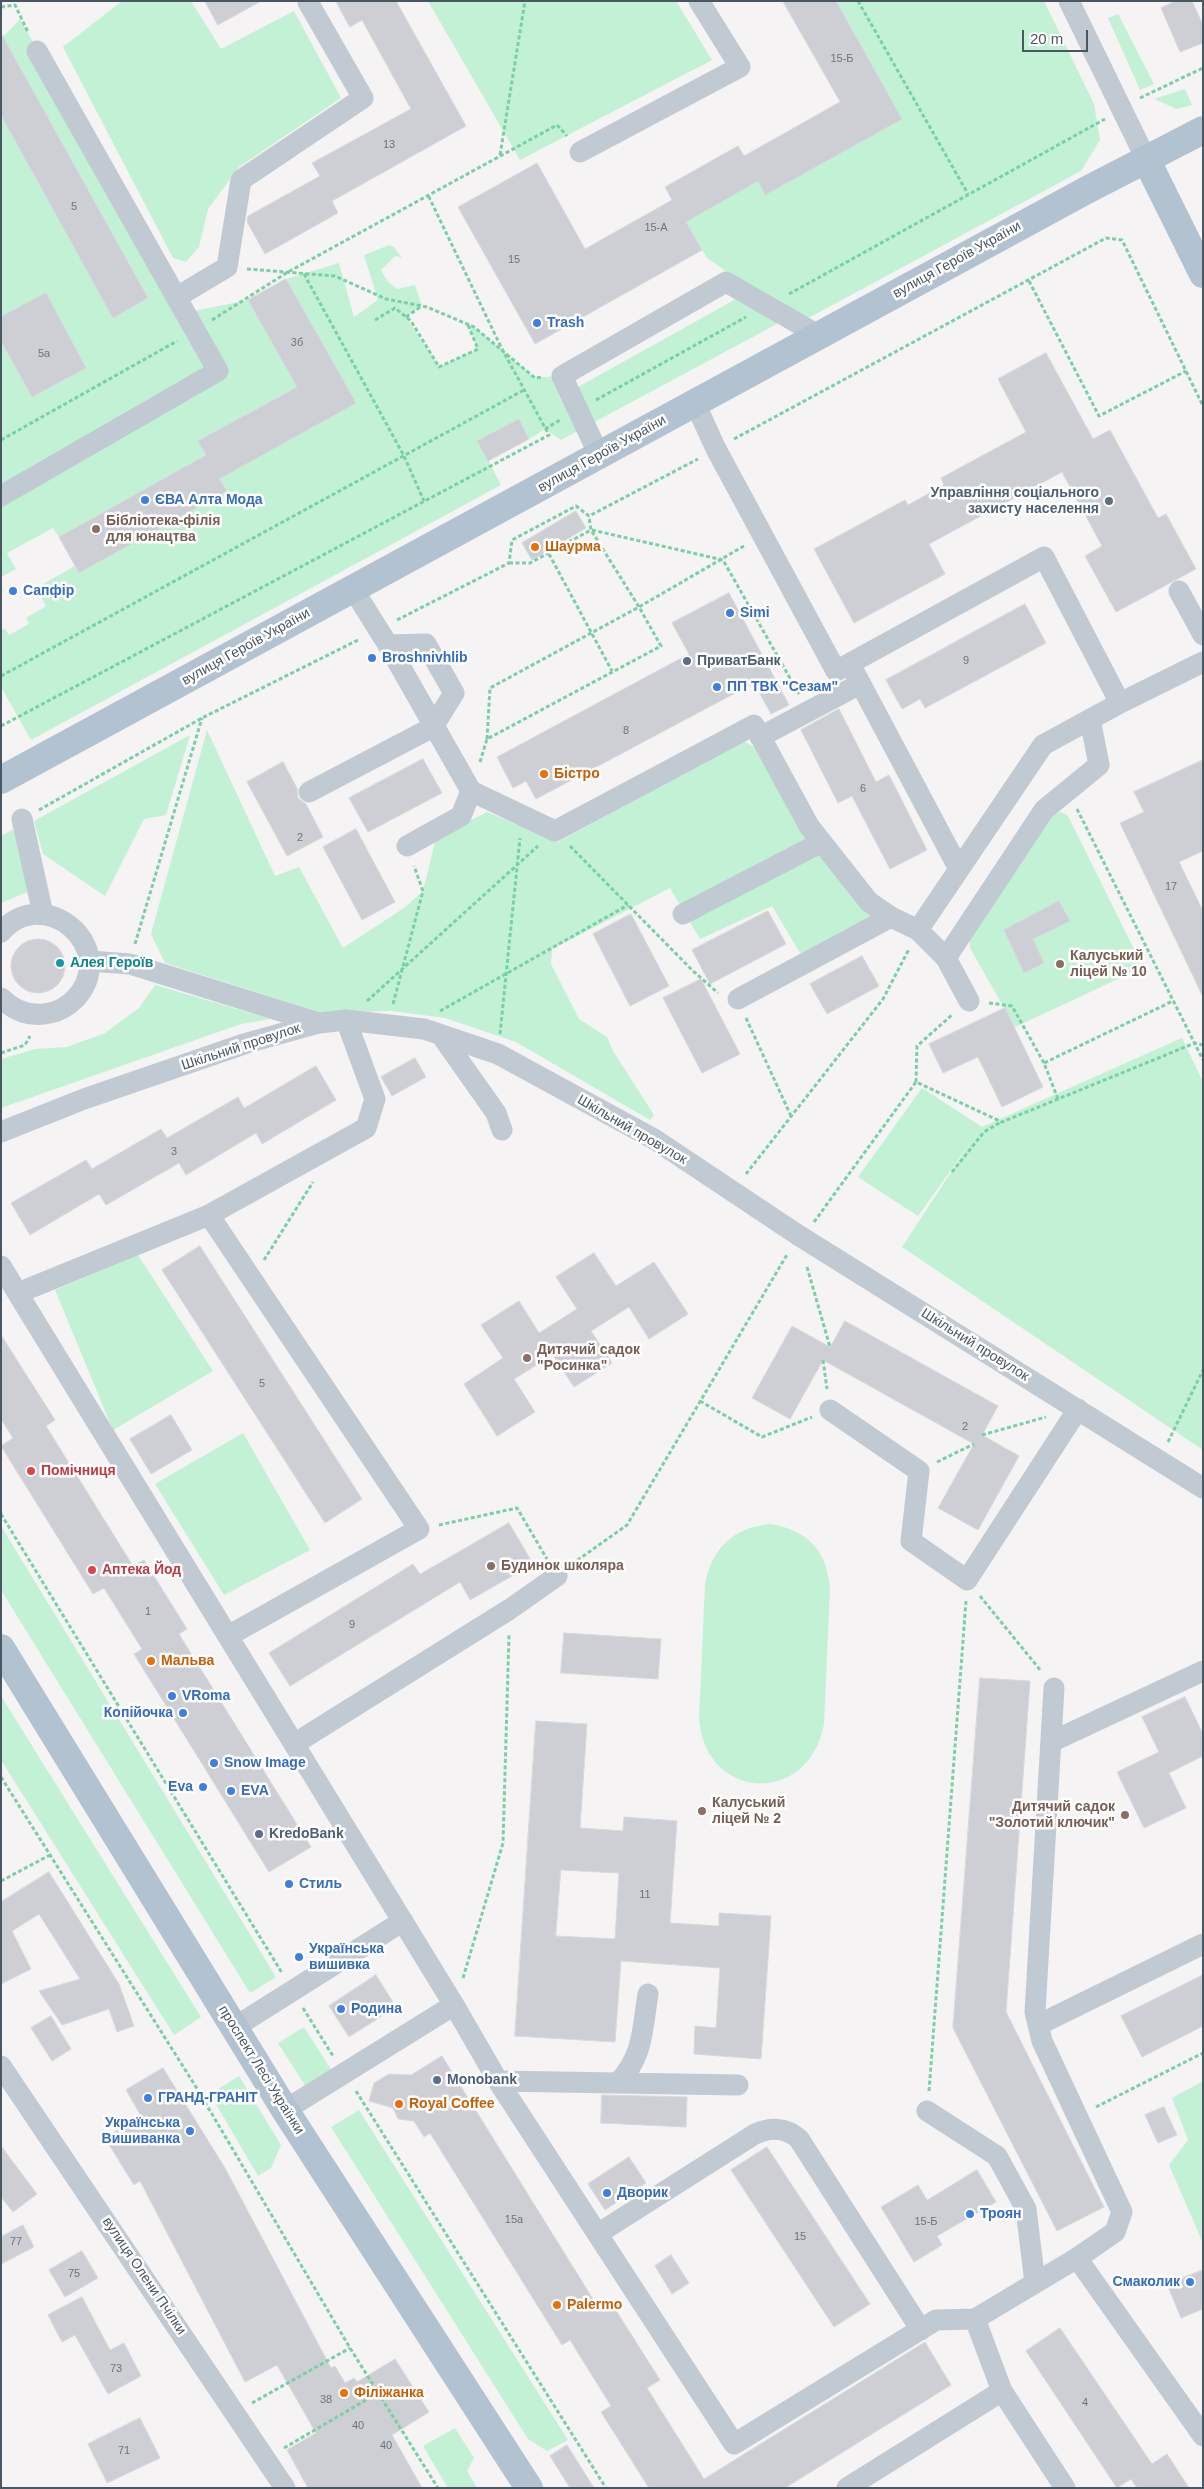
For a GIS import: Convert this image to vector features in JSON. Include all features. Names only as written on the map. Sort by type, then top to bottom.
[{"type":"main road","name":"вулиця Героїв України","points":[[1,780],[1146,159],[1203,130]]},
{"type":"main road","points":[[1146,159],[1203,274]]},
{"type":"main road","name":"проспект Лесі Українки","points":[[1,1648],[285,2110],[530,2488]]},
{"type":"street","points":[[580,152],[740,67],[699,1]]},
{"type":"street","points":[[1069,1],[1146,159]]},
{"type":"street","points":[[176,297],[227,267],[241,180],[363,98],[308,2]]},
{"type":"street","points":[[1,496],[218,371],[37,51]]},
{"type":"street","points":[[600,455],[562,376],[726,282],[820,336]]},
{"type":"street","points":[[695,403],[716,449],[836,671],[1044,557],[1120,703]]},
{"type":"street","points":[[353,589],[383,637],[471,791],[555,831],[754,725],[809,826],[869,902],[891,917],[918,930],[946,958],[968,1001]]},
{"type":"street","points":[[1179,591],[1203,635]]},
{"type":"street","points":[[310,792],[433,727],[454,693],[426,644],[383,637]]},
{"type":"street","points":[[918,930],[1043,745],[1120,703],[1203,662]]},
{"type":"street","points":[[850,664],[959,869]]},
{"type":"street","points":[[760,737],[860,684]]},
{"type":"street","points":[[946,958],[1044,810],[1100,765],[1090,719]]},
{"type":"street","points":[[407,846],[461,816],[471,791]]},
{"type":"street","points":[[22,819],[43,914]]},
{"type":"street","points":[[683,914],[822,842]]},
{"type":"street","points":[[1,932],[16,919],[29,915],[43,914],[57,918],[69,924],[79,934],[86,947],[89,961],[88,977],[76,998],[56,1012],[41,1015],[27,1014],[14,1009],[1,998]]},
{"type":"street","points":[[738,999],[891,917]]},
{"type":"street","points":[[89,961],[130,964],[319,1023]]},
{"type":"street","points":[[18,1293],[209,1215],[366,1128],[375,1099],[346,1020]]},
{"type":"street","name":"Шкільний провулок","points":[[1,1132],[84,1099],[247,1043],[319,1023],[346,1020],[424,1029],[498,1054],[654,1139],[798,1235],[1203,1488]]},
{"type":"street","points":[[441,1035],[496,1113],[502,1130]]},
{"type":"street","points":[[209,1215],[419,1529],[228,1636]]},
{"type":"street","points":[[1,1266],[403,1921],[498,2081],[599,2233],[734,2444],[936,2320],[975,2319],[1077,2258],[1115,2232],[1122,2212],[1042,2041],[1035,2012],[1054,1688]]},
{"type":"street","points":[[830,1410],[919,1471],[911,1540],[968,1580],[1078,1409]]},
{"type":"street","points":[[294,1744],[510,1609],[556,1576]]},
{"type":"street","points":[[1051,1742],[1203,1671]]},
{"type":"street","points":[[235,2028],[403,1921]]},
{"type":"street","points":[[1038,2026],[1203,1944]]},
{"type":"street","points":[[618,2083],[634,2063],[638,2053],[648,1994]]},
{"type":"street","points":[[285,2110],[454,2005]]},
{"type":"street","name":"вулиця Олени Пчілки","points":[[1,2066],[236,2412],[285,2488]]},
{"type":"street","points":[[498,2081],[738,2085]]},
{"type":"street","points":[[927,2111],[997,2156],[1026,2210],[1035,2283]]},
{"type":"street","points":[[599,2233],[755,2134],[766,2129],[792,2132],[799,2139],[921,2330]]},
{"type":"street","points":[[1077,2258],[1203,2436]]},
{"type":"street","points":[[975,2319],[1002,2391],[1065,2488]]},
{"type":"street","points":[[847,2488],[1002,2391]]},
{"type":"path","points":[[500,156],[525,1]]},
{"type":"path","points":[[858,1],[968,194]]},
{"type":"path","points":[[1,7],[15,5],[37,51]]},
{"type":"path","points":[[545,428],[1152,92],[1203,68]]},
{"type":"path","points":[[1,440],[196,331],[288,272],[557,125],[580,152]]},
{"type":"path","points":[[1,726],[548,435],[502,349],[428,195]]},
{"type":"path","points":[[589,516],[1106,238],[1122,240],[1203,406]]},
{"type":"path","points":[[227,267],[335,276],[386,299],[422,306],[468,324],[502,349],[535,378],[562,376]]},
{"type":"path","points":[[304,274],[404,456],[424,501]]},
{"type":"path","points":[[1029,281],[1099,416],[1186,371]]},
{"type":"path","points":[[406,317],[422,306]]},
{"type":"path","points":[[375,320],[395,308],[406,317],[439,367],[478,349],[468,324]]},
{"type":"path","points":[[1,676],[524,390]]},
{"type":"path","points":[[487,739],[661,646],[640,607],[591,530],[589,516],[576,506],[512,540],[509,563]]},
{"type":"path","points":[[471,791],[487,739],[490,688],[592,634],[723,560],[748,544],[757,525]]},
{"type":"path","points":[[22,819],[202,718],[383,637],[509,563],[530,564],[591,530],[723,560],[809,712]]},
{"type":"path","points":[[549,554],[612,671]]},
{"type":"path","points":[[130,964],[202,718]]},
{"type":"path","points":[[1068,791],[1203,1060]]},
{"type":"path","points":[[498,1054],[522,816]]},
{"type":"path","points":[[346,1020],[555,831],[715,992]]},
{"type":"path","points":[[387,1024],[423,891],[407,846]]},
{"type":"path","points":[[438,1013],[628,905]]},
{"type":"path","points":[[745,1175],[883,999],[918,930]]},
{"type":"path","points":[[738,999],[791,1116]]},
{"type":"path","points":[[419,1529],[517,1508],[556,1576],[627,1525],[798,1235],[809,1228],[916,1082],[917,1046],[968,1001],[1012,1006],[1044,1063],[1058,1099]]},
{"type":"path","points":[[1044,1063],[1173,1001]]},
{"type":"path","points":[[1,1053],[25,1045],[41,1015]]},
{"type":"path","points":[[952,1172],[984,1132],[1002,1122],[1195,1043],[1203,1045]]},
{"type":"path","points":[[916,1082],[1002,1122]]},
{"type":"path","points":[[252,1280],[315,1178]]},
{"type":"path","points":[[798,1235],[830,1348]]},
{"type":"path","points":[[700,1401],[762,1438],[830,1410],[824,1360]]},
{"type":"path","points":[[1159,1460],[1203,1370]]},
{"type":"path","points":[[982,1435],[1078,1409]]},
{"type":"path","points":[[919,1471],[974,1444]]},
{"type":"path","points":[[968,1580],[1054,1688]]},
{"type":"path","points":[[927,2111],[968,1580]]},
{"type":"path","points":[[454,2005],[503,1843],[510,1609]]},
{"type":"path","points":[[1,1777],[196,2087],[350,2348],[438,2488]]},
{"type":"path","points":[[1,1881],[50,1855]]},
{"type":"path","points":[[1077,2116],[1203,2053]]},
{"type":"path","points":[[236,2412],[350,2348]]},
{"type":"path","points":[[266,2458],[378,2393]]},
{"type":"green space","points":[[122,1],[191,1],[221,49],[294,11],[341,98],[239,167],[208,209],[199,247],[186,262],[173,258],[63,47]]},
{"type":"green space","points":[[428,1],[676,1],[712,60],[520,160]]},
{"type":"green space","points":[[836,1],[1044,1],[1094,104],[1100,140],[1081,171],[799,323],[788,318],[561,440],[545,429],[529,439],[518,419],[478,440],[501,485],[31,740],[1,687],[1,630],[5,629],[9,635],[29,624],[26,618],[46,606],[36,588],[75,566],[79,573],[226,492],[219,479],[355,403],[286,279],[339,263],[354,317],[378,300],[364,255],[389,245],[394,247],[402,258],[395,256],[381,270],[388,282],[397,289],[415,285],[422,306],[406,317],[439,367],[478,349],[468,324],[535,378],[555,376],[569,392],[736,299],[730,274],[707,258],[686,222],[758,181],[901,119]]},
{"type":"green space","points":[[1118,14],[1154,84],[1140,90],[1108,18]]},
{"type":"green space","points":[[20,19],[185,313],[248,300],[297,387],[199,441],[206,455],[59,537],[53,528],[7,553],[16,569],[1,577],[1,341],[32,397],[86,368],[1,317],[1,115],[113,317],[148,298],[3,37]]},
{"type":"green space","points":[[1185,89],[1192,105],[1177,109],[1154,99]]},
{"type":"green space","points":[[207,730],[275,876],[299,867],[343,948],[404,908],[423,891],[436,838],[487,812],[558,842],[743,741],[770,755],[869,902],[872,927],[806,963],[772,906],[700,939],[670,888],[552,949],[551,964],[579,1019],[607,1037],[613,1051],[654,1115],[650,1120],[516,1042],[445,1018],[391,1011],[322,1013],[165,963],[151,934]]},
{"type":"green space","points":[[190,735],[166,815],[144,819],[105,896],[43,854],[34,821]]},
{"type":"green space","points":[[1061,812],[1068,816],[1138,957],[1139,964],[1133,972],[1015,1027],[970,948],[970,940],[1051,815]]},
{"type":"green space","points":[[16,828],[32,890],[1,903],[1,836]]},
{"type":"green space","points":[[155,985],[271,1019],[241,1024],[1,1108],[1,1059],[35,1049],[67,1047],[105,1033],[139,1008]]},
{"type":"green space","points":[[1182,1038],[1203,1082],[1203,1450],[902,1247],[971,1142],[918,1216],[858,1177],[922,1088],[982,1127]]},
{"type":"green space","points":[[138,1255],[213,1371],[113,1430],[55,1290]]},
{"type":"green space","points":[[243,1433],[310,1550],[224,1595],[155,1484]]},
{"type":"green space","points":[[771,1524],[784,1527],[806,1538],[814,1545],[825,1564],[830,1589],[824,1724],[815,1751],[799,1769],[780,1780],[758,1783],[738,1779],[719,1766],[706,1746],[699,1719],[705,1584],[713,1560],[727,1542],[746,1530]]},
{"type":"green space","points":[[1,1526],[276,1977],[250,1993],[1,1590]]},
{"type":"green space","points":[[1,1696],[201,2017],[174,2035],[1,1760]]},
{"type":"green space","points":[[304,2027],[332,2071],[306,2087],[278,2043]]},
{"type":"green space","points":[[239,2076],[281,2145],[271,2168],[258,2176],[210,2094]]},
{"type":"green space","points":[[1203,2081],[1203,2243],[1169,2165],[1188,2140],[1172,2098]]},
{"type":"green space","points":[[359,2110],[568,2440],[547,2451],[528,2439],[331,2127]]},
{"type":"green space","points":[[455,2428],[474,2458],[467,2471],[477,2488],[448,2488],[423,2446]]},
{"type":"building","points":[[205,1],[261,1],[218,25]]},
{"type":"building","points":[[336,1],[396,1],[466,126],[332,201],[338,213],[265,254],[247,222],[248,216],[320,176],[312,163],[411,109],[362,20],[350,27]]},
{"type":"building","points":[[783,1],[836,1],[902,119],[765,195],[758,181],[686,222],[702,250],[535,344],[458,207],[537,163],[585,249],[672,200],[665,187],[738,146],[744,156],[840,102]]},
{"type":"building","points":[[1176,1],[1192,1],[1203,25],[1203,43],[1180,52],[1161,8]]},
{"type":"building","points":[[1,33],[148,298],[113,318],[1,115]]},
{"type":"building","points":[[286,279],[356,403],[219,479],[227,491],[79,573],[59,537],[206,455],[198,441],[297,387],[248,300]]},
{"type":"building","points":[[46,293],[86,368],[32,397],[1,341],[1,317]]},
{"type":"building","points":[[1046,353],[1093,439],[1110,430],[1158,518],[1166,514],[1196,569],[1116,612],[1085,556],[1102,546],[1062,472],[929,544],[945,574],[854,623],[814,549],[905,500],[908,505],[944,485],[941,478],[1026,432],[998,379]]},
{"type":"building","points":[[519,419],[529,439],[488,461],[477,441]]},
{"type":"building","points":[[576,511],[586,528],[532,560],[522,543]]},
{"type":"building","points":[[729,593],[789,705],[771,714],[754,683],[536,799],[526,781],[513,788],[497,757],[689,654],[672,623]]},
{"type":"building","points":[[1025,604],[1046,643],[925,708],[920,699],[902,709],[886,680]]},
{"type":"building","points":[[839,709],[876,782],[889,775],[927,850],[890,869],[852,796],[838,803],[801,730]]},
{"type":"building","points":[[423,759],[442,793],[368,832],[349,798]]},
{"type":"building","points":[[1203,760],[1203,851],[1179,862],[1203,911],[1203,997],[1120,823],[1144,812],[1134,792]]},
{"type":"building","points":[[283,762],[297,788],[298,798],[306,804],[323,837],[287,856],[247,782]]},
{"type":"building","points":[[356,829],[395,902],[362,920],[323,847]]},
{"type":"building","points":[[1059,901],[1070,921],[1033,939],[1044,963],[1024,973],[1004,930]]},
{"type":"building","points":[[768,911],[786,944],[710,984],[692,950]]},
{"type":"building","points":[[631,914],[669,986],[630,1006],[593,934]]},
{"type":"building","points":[[38,939],[48,941],[57,947],[63,956],[65,966],[63,976],[57,985],[48,991],[38,993],[28,991],[19,985],[13,976],[11,966],[13,956],[19,947],[28,941]]},
{"type":"building","points":[[862,956],[879,986],[827,1014],[810,984]]},
{"type":"building","points":[[701,979],[740,1054],[702,1073],[663,998]]},
{"type":"building","points":[[1005,1008],[1043,1087],[1002,1107],[978,1057],[943,1073],[929,1044]]},
{"type":"building","points":[[415,1058],[426,1077],[392,1096],[381,1077]]},
{"type":"building","points":[[316,1066],[336,1100],[262,1144],[256,1133],[186,1175],[179,1163],[106,1205],[99,1194],[30,1235],[11,1203],[86,1160],[92,1169],[161,1129],[167,1138],[238,1097],[244,1108]]},
{"type":"building","points":[[200,1246],[362,1499],[325,1523],[162,1270]]},
{"type":"building","points":[[594,1253],[616,1286],[654,1262],[688,1314],[649,1339],[629,1307],[591,1331],[612,1363],[574,1387],[553,1355],[514,1379],[535,1412],[497,1436],[464,1384],[503,1358],[481,1325],[519,1301],[539,1333],[577,1309],[556,1277]]},
{"type":"building","points":[[845,1321],[998,1406],[982,1435],[1019,1456],[978,1530],[938,1508],[974,1444],[823,1360],[790,1419],[752,1398],[792,1326],[830,1347]]},
{"type":"building","points":[[1,1335],[55,1420],[46,1426],[133,1566],[144,1560],[187,1629],[179,1634],[311,1847],[269,1872],[134,1654],[142,1649],[104,1588],[93,1594],[1,1446],[13,1438],[1,1419]]},
{"type":"building","points":[[171,1415],[192,1450],[151,1474],[130,1439]]},
{"type":"building","points":[[509,1523],[533,1564],[470,1600],[460,1582],[290,1686],[269,1653],[413,1564],[420,1574]]},
{"type":"building","points":[[564,1633],[661,1639],[658,1679],[561,1673]]},
{"type":"building","points":[[980,1678],[1030,1681],[1006,2012],[1104,2207],[1057,2231],[953,2028]]},
{"type":"building","points":[[1185,1697],[1203,1734],[1203,1756],[1169,1773],[1186,1808],[1144,1828],[1117,1772],[1159,1752],[1142,1717]]},
{"type":"building","points":[[536,1721],[587,1724],[580,1828],[623,1831],[624,1817],[677,1821],[670,1923],[719,1926],[719,1913],[771,1916],[761,2059],[694,2054],[695,2026],[716,2028],[720,1968],[621,1961],[615,2042],[515,2036]],"holes":[[[561,1870],[619,1873],[615,1939],[556,1936]]]},
{"type":"building","points":[[49,1872],[119,1984],[134,2026],[117,2032],[109,2009],[62,2025],[39,1991],[80,1979],[39,1914],[12,1931],[31,1969],[1,1984],[1,1902]]},
{"type":"building","points":[[376,1975],[396,2007],[349,2037],[329,2006]]},
{"type":"building","points":[[1203,1975],[1203,2026],[1142,2057],[1121,2016]]},
{"type":"building","points":[[51,2016],[71,2049],[52,2061],[31,2028]]},
{"type":"building","points":[[442,2056],[601,2312],[612,2304],[660,2380],[647,2388],[704,2479],[925,2342],[951,2385],[785,2488],[649,2488],[601,2412],[611,2406],[570,2340],[562,2345],[430,2133],[424,2137],[414,2121],[398,2119],[393,2108],[369,2101],[374,2083],[389,2074],[411,2075]]},
{"type":"building","points":[[163,2068],[225,2168],[331,2368],[335,2366],[345,2383],[354,2378],[357,2382],[395,2359],[429,2412],[392,2435],[422,2488],[308,2488],[287,2450],[316,2433],[277,2365],[245,2382],[140,2181],[134,2185],[105,2138],[141,2116],[126,2090]]},
{"type":"building","points":[[602,2095],[687,2097],[686,2127],[601,2123]]},
{"type":"building","points":[[1164,2107],[1177,2135],[1158,2143],[1145,2115]]},
{"type":"building","points":[[1,2146],[37,2194],[13,2212],[1,2197]]},
{"type":"building","points":[[767,2147],[870,2304],[834,2327],[731,2170]]},
{"type":"building","points":[[629,2157],[646,2183],[605,2210],[588,2184]]},
{"type":"building","points":[[977,2170],[996,2202],[937,2236],[942,2245],[914,2262],[881,2207],[918,2185],[927,2200]]},
{"type":"building","points":[[23,2225],[34,2247],[1,2264],[1,2237]]},
{"type":"building","points":[[82,2251],[98,2278],[65,2297],[49,2270]]},
{"type":"building","points":[[671,2255],[689,2283],[672,2294],[655,2266]]},
{"type":"building","points":[[1203,2270],[1203,2309],[1181,2318],[1167,2284]]},
{"type":"building","points":[[82,2297],[110,2350],[124,2343],[141,2376],[108,2394],[75,2335],[62,2342],[48,2315]]},
{"type":"building","points":[[1060,2328],[1152,2464],[1167,2454],[1189,2488],[1137,2488],[1131,2479],[1117,2488],[1026,2351]]},
{"type":"building","points":[[140,2418],[160,2458],[107,2483],[88,2444]]},
{"type":"building","points":[[567,2445],[594,2488],[570,2488],[550,2456]]},
{"type":"place","name":"Trash","points":[[537,323]]},
{"type":"place","name":"ЄВА Алта Мода","points":[[145,500]]},
{"type":"place","name":"Управління соціального захисту населення","points":[[1109,501]]},
{"type":"place","name":"Бібліотека-філія для юнацтва","points":[[96,529]]},
{"type":"place","name":"Шаурма","points":[[535,547]]},
{"type":"place","name":"Сапфір","points":[[13,591]]},
{"type":"place","name":"Simi","points":[[730,613]]},
{"type":"place","name":"Broshnivhlib","points":[[372,658]]},
{"type":"place","name":"ПриватБанк","points":[[687,661]]},
{"type":"place","name":"ПП ТВК \"Сезам\"","points":[[717,687]]},
{"type":"place","name":"Бістро","points":[[544,774]]},
{"type":"place","name":"Алея Героїв","points":[[60,963]]},
{"type":"place","name":"Калуський ліцей № 10","points":[[1060,964]]},
{"type":"place","name":"Дитячий садок \"Росинка\"","points":[[527,1358]]},
{"type":"place","name":"Помічниця","points":[[31,1471]]},
{"type":"place","name":"Будинок школяра","points":[[491,1566]]},
{"type":"place","name":"Аптека Йод","points":[[92,1570]]},
{"type":"place","name":"Мальва","points":[[151,1661]]},
{"type":"place","name":"VRoma","points":[[172,1696]]},
{"type":"place","name":"Копійочка","points":[[183,1713]]},
{"type":"place","name":"Snow Image","points":[[214,1763]]},
{"type":"place","name":"Eva","points":[[203,1787]]},
{"type":"place","name":"ЕVA","points":[[231,1791]]},
{"type":"place","name":"Калуський ліцей № 2","points":[[702,1811]]},
{"type":"place","name":"Дитячий садок \"Золотий ключик\"","points":[[1125,1815]]},
{"type":"place","name":"KredoBank","points":[[259,1834]]},
{"type":"place","name":"Стиль","points":[[289,1884]]},
{"type":"place","name":"Українська вишивка","points":[[299,1957]]},
{"type":"place","name":"Родина","points":[[341,2009]]},
{"type":"place","name":"Monobank","points":[[437,2080]]},
{"type":"place","name":"ГРАНД-ГРАНІТ","points":[[148,2098]]},
{"type":"place","name":"Royal Coffee","points":[[399,2104]]},
{"type":"place","name":"Українська Вишиванка","points":[[190,2131]]},
{"type":"place","name":"Дворик","points":[[607,2193]]},
{"type":"place","name":"Троян","points":[[970,2214]]},
{"type":"place","name":"Смаколик","points":[[1190,2282]]},
{"type":"place","name":"Palermo","points":[[557,2305]]},
{"type":"place","name":"Філіжанка","points":[[344,2393]]}]
